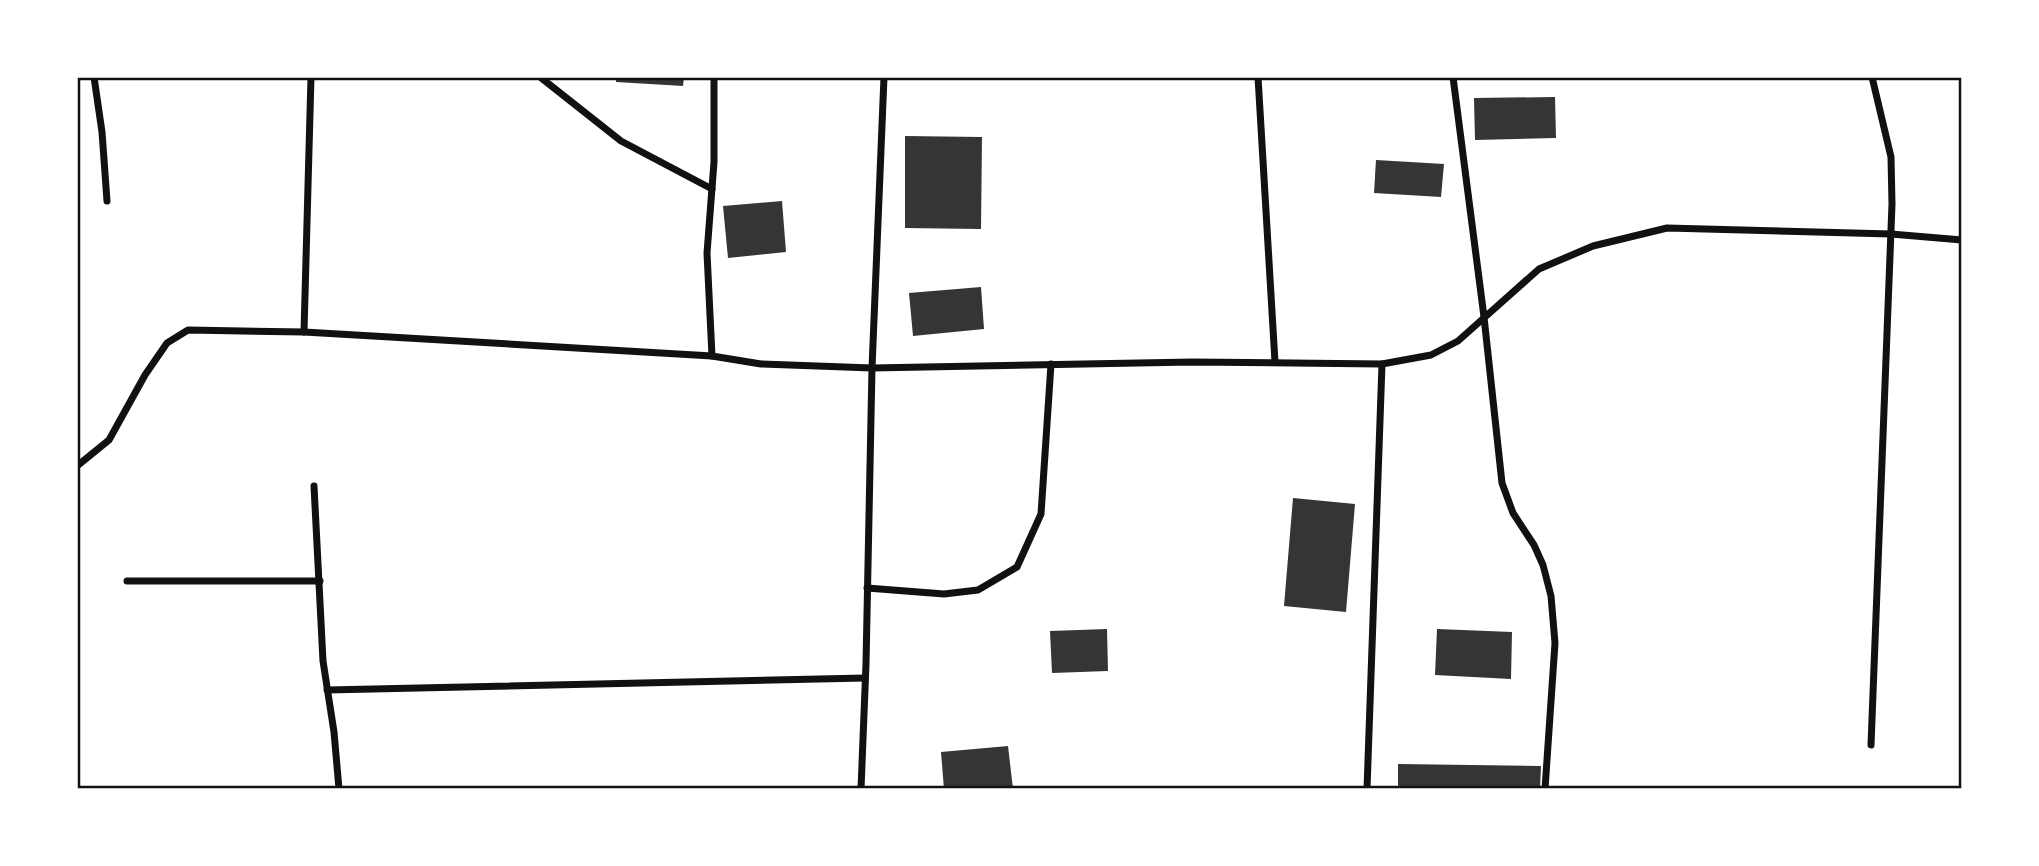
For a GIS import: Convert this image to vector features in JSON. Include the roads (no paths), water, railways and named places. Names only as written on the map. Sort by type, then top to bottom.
[{"type":"street","points":[[94,77],[102,132],[107,201]]},
{"type":"street","points":[[304,332],[311,77]]},
{"type":"street","points":[[540,77],[621,141],[712,189]]},
{"type":"street","points":[[712,356],[707,253],[714,162],[714,77]]},
{"type":"street","points":[[861,789],[872,368],[884,77]]},
{"type":"street","points":[[1258,77],[1275,362]]},
{"type":"street","points":[[1453,77],[1502,483],[1513,513],[1534,545],[1543,565],[1551,596],[1555,643],[1545,789]]},
{"type":"street","points":[[1871,745],[1891,234],[1891,157],[1872,77]]},
{"type":"street","points":[[77,466],[109,440],[145,375],[167,343],[187,330],[304,332],[712,356],[761,364],[872,368],[1382,363],[1431,355],[1458,341],[1539,269],[1593,246],[1667,228],[1891,234],[1962,240]]},
{"type":"street","points":[[1367,789],[1382,363]]},
{"type":"street","points":[[867,588],[944,594],[978,590],[1017,567],[1041,513],[1051,365]]},
{"type":"street","points":[[314,486],[323,661],[339,789]]},
{"type":"street","points":[[127,581],[320,581]]},
{"type":"street","points":[[327,690],[865,678]]}]
